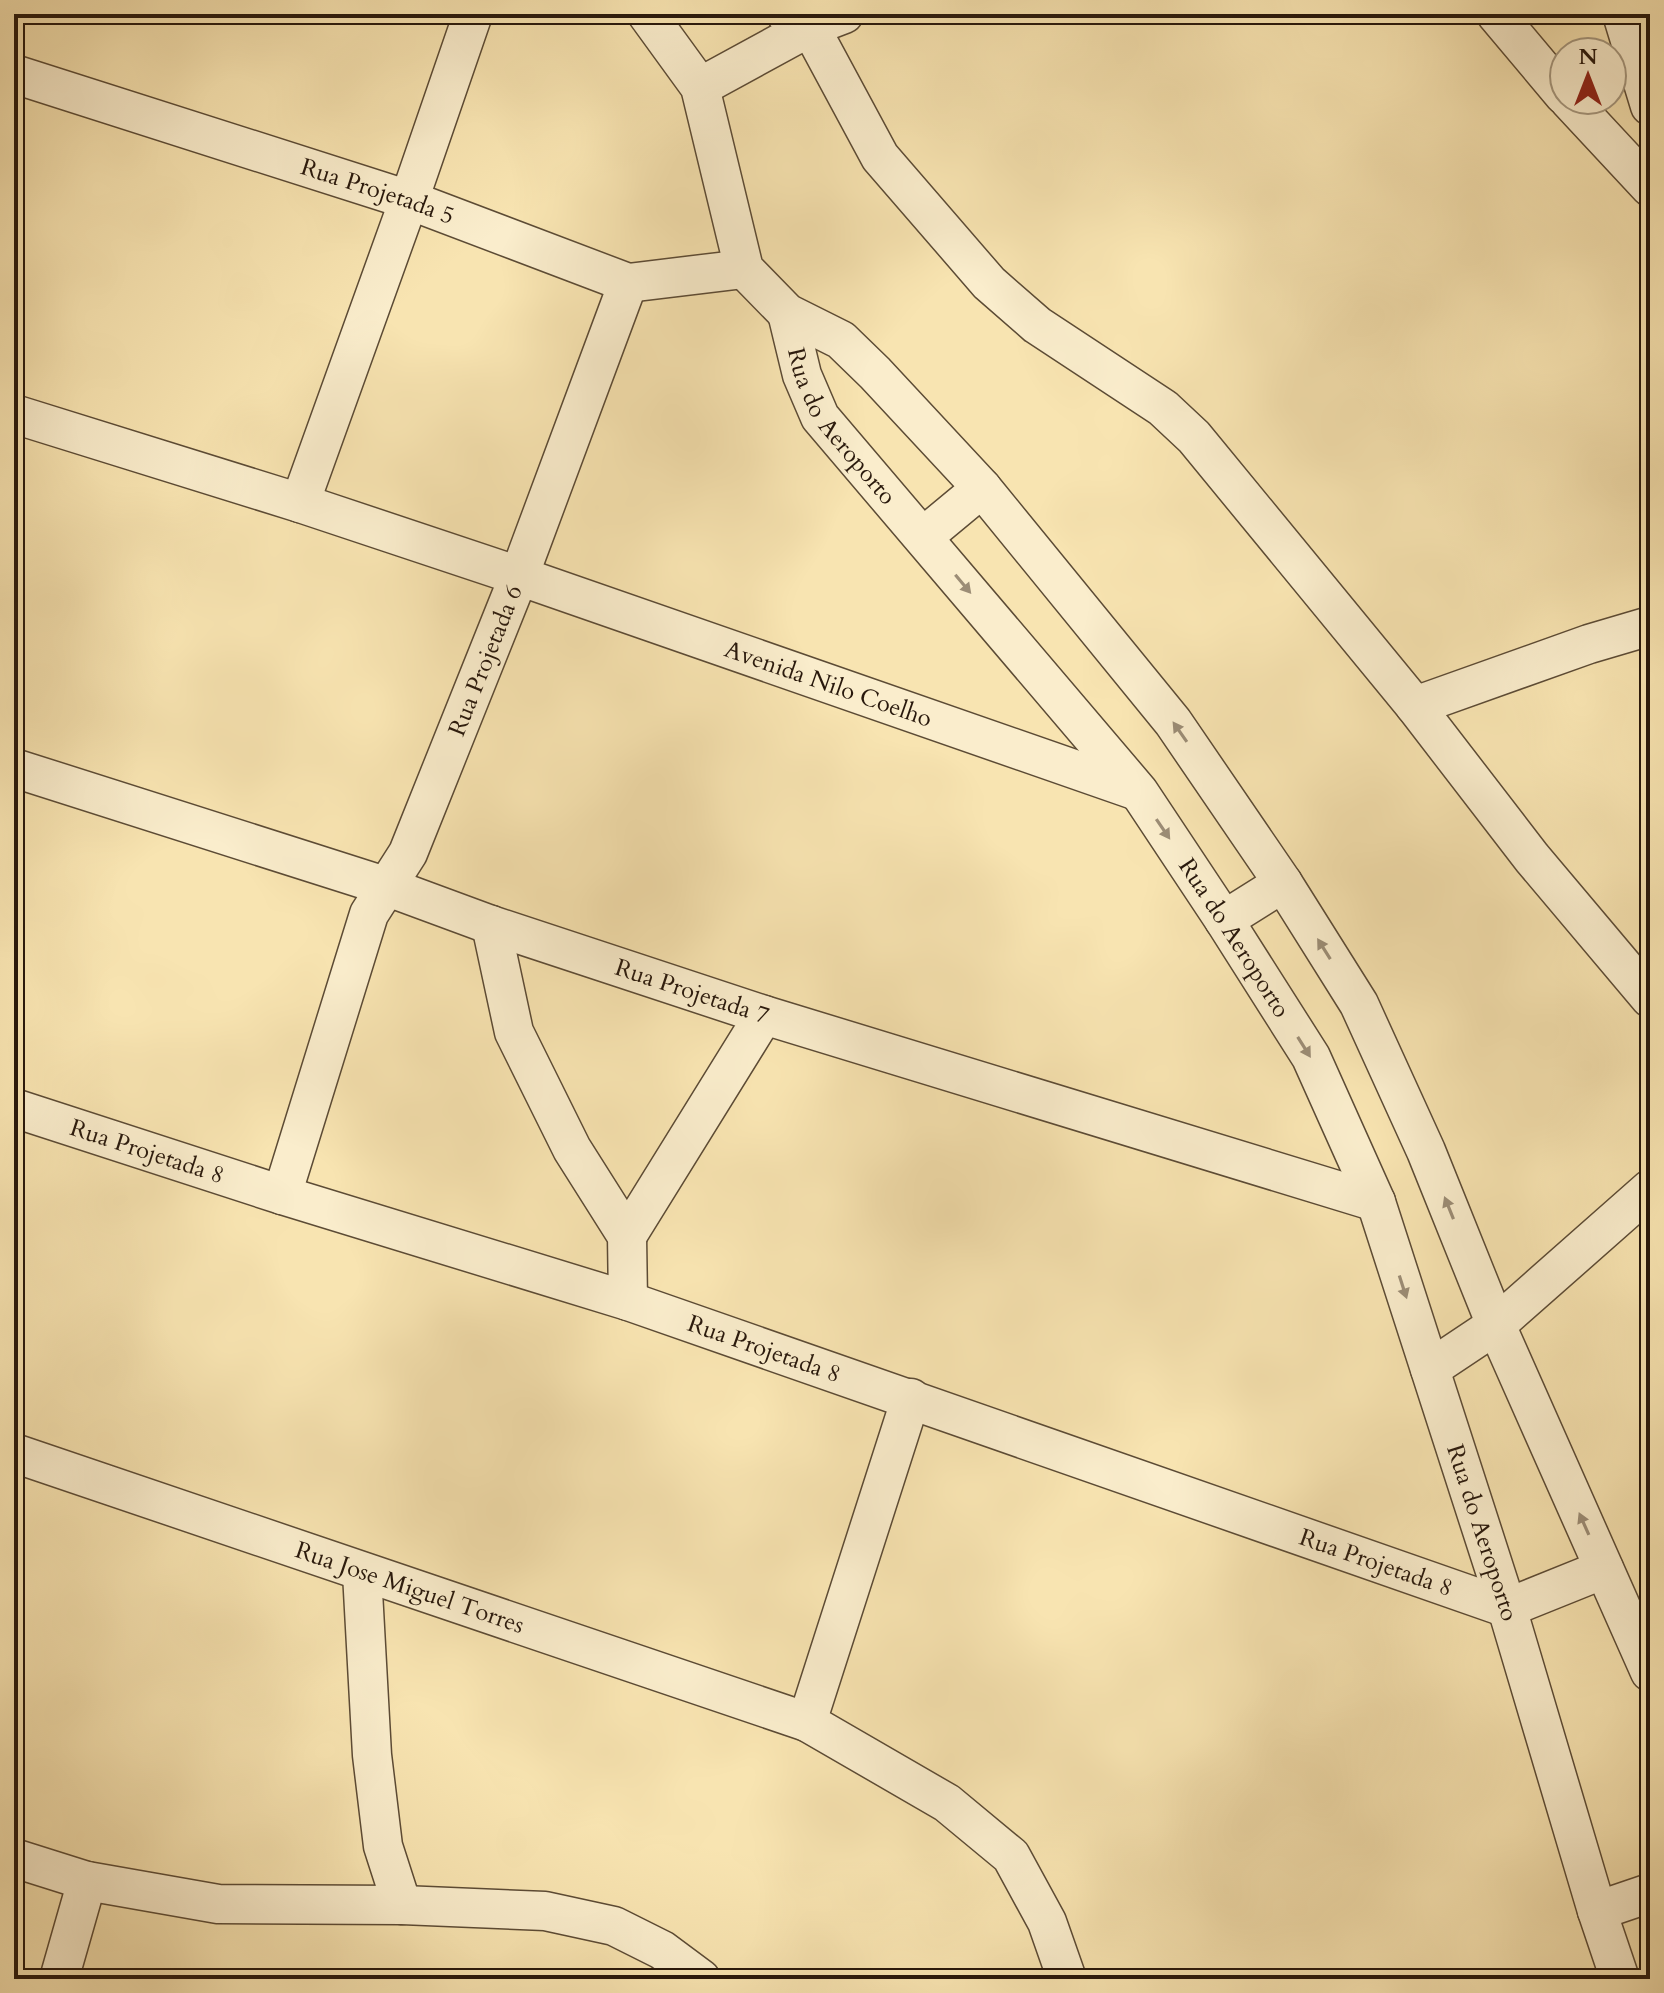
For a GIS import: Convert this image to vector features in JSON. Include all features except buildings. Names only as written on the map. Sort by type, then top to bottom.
[{"type":"street","points":[[300,503],[473,14]]},
{"type":"street","points":[[647,14],[700,87],[744,269],[787,313]]},
{"type":"street","points":[[1496,14],[1548,76]]},
{"type":"street","points":[[1622,14],[1650,106]]},
{"type":"street","points":[[700,87],[813,18],[880,157],[989,283],[1037,325],[1153,401],[1194,437],[1415,706],[1532,858],[1650,998]]},
{"type":"street","name":"Rua Projetada 5","points":[[14,74],[409,200],[628,283],[744,269]]},
{"type":"street","points":[[1584,116],[1650,187]]},
{"type":"street","points":[[519,576],[628,283]]},
{"type":"street","name":"Rua do Aeroporto","points":[[787,313],[841,340],[982,488],[1173,722],[1283,883],[1359,1004],[1426,1151],[1496,1325],[1650,1672]]},
{"type":"street","name":"Rua do Aeroporto","points":[[787,313],[802,375],[820,417],[1139,792],[1311,1057],[1376,1202],[1507,1608],[1620,1979]]},
{"type":"street","name":"Rua Projetada 6","points":[[14,414],[300,503],[519,576],[408,853],[369,914],[282,1195]]},
{"type":"street","points":[[923,537],[982,488]]},
{"type":"street","name":"Avenida Nilo Coelho","points":[[519,576],[1139,792]]},
{"type":"street","points":[[1415,706],[1589,644],[1650,626]]},
{"type":"street","name":"Rua Projetada 7","points":[[14,768],[388,887],[491,925],[764,1015],[1376,1202]]},
{"type":"street","points":[[1224,920],[1283,883]]},
{"type":"street","points":[[491,925],[514,1032],[572,1149],[627,1236],[628,1301]]},
{"type":"street","points":[[627,1236],[764,1015]]},
{"type":"street","name":"Rua Projetada 8","points":[[14,1108],[282,1195],[628,1301],[1507,1608]]},
{"type":"street","points":[[1430,1369],[1496,1325],[1650,1189]]},
{"type":"street","points":[[807,1722],[911,1398]]},
{"type":"street","name":"Rua Jose Miguel Torres","points":[[14,1453],[807,1722],[947,1803],[1011,1856],[1047,1922],[1067,1979]]},
{"type":"street","points":[[1507,1608],[1604,1569]]},
{"type":"street","points":[[362,1573],[372,1755],[383,1846],[402,1905]]},
{"type":"street","points":[[14,1858],[87,1881],[218,1904],[402,1905],[545,1911],[614,1926],[662,1950],[701,1979]]},
{"type":"street","points":[[59,1979],[87,1881]]},
{"type":"street","points":[[1597,1911],[1650,1893]]}]
